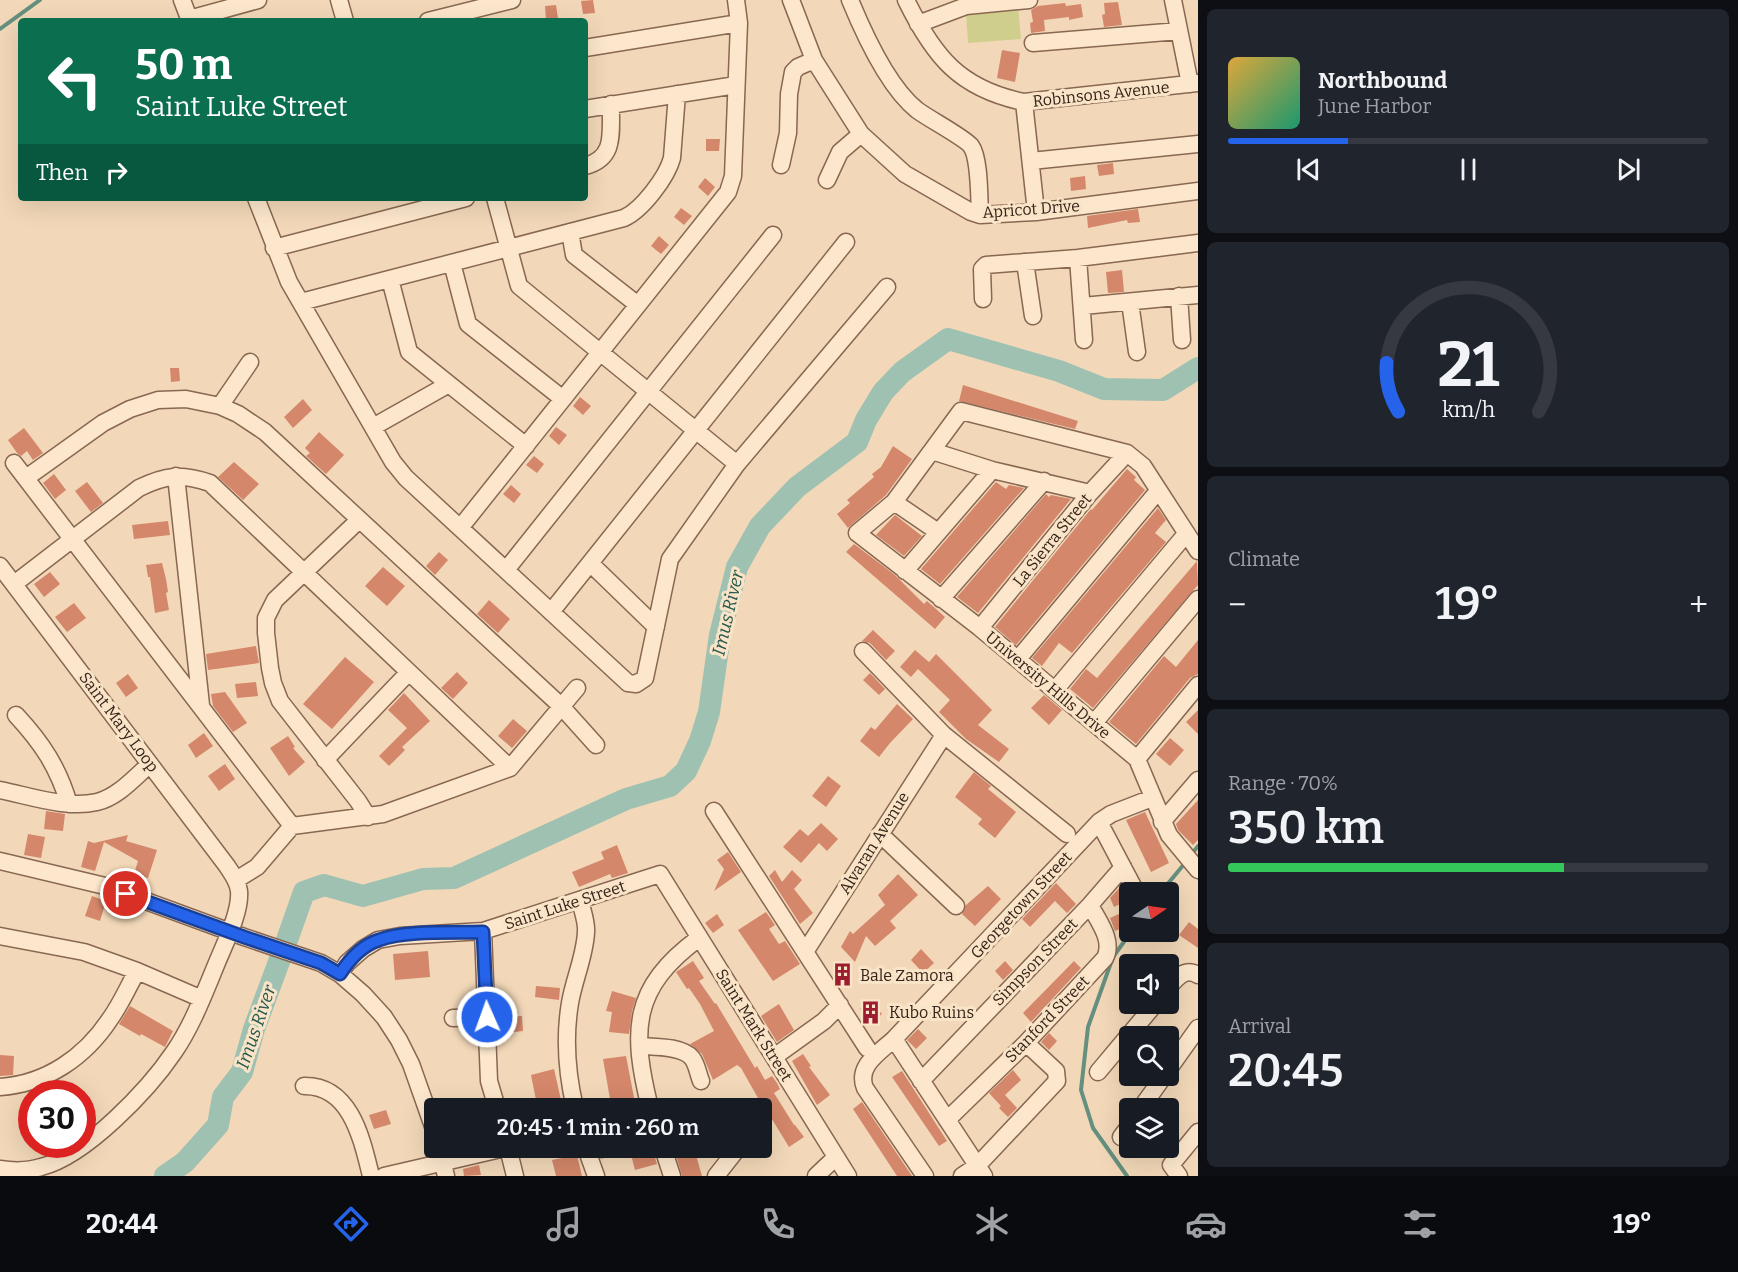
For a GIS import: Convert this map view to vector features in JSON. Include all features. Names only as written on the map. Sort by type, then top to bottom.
[{"type":"street","points":[[182,0],[188,18]]},
{"type":"street","points":[[196,18],[258,0]]},
{"type":"street","points":[[339,0],[344,18]]},
{"type":"street","points":[[450,18],[512,0]]},
{"type":"street","points":[[460,528],[731,185],[739,23],[736,0]]},
{"type":"street","name":"Apricot Drive","points":[[792,0],[814,60],[861,134],[905,174],[971,212],[980,215],[1036,212],[1198,191]]},
{"type":"street","points":[[850,0],[862,29],[897,88],[914,108],[971,146],[976,159],[980,215]]},
{"type":"street","name":"Robinsons Avenue","points":[[906,0],[918,24],[945,63],[966,81],[991,93],[1024,102],[1194,83]]},
{"type":"street","points":[[918,24],[966,6],[1029,0]]},
{"type":"street","points":[[1173,0],[1194,83]]},
{"type":"street","points":[[588,48],[739,23]]},
{"type":"street","points":[[1033,43],[1179,31]]},
{"type":"street","points":[[781,165],[788,134],[789,94],[793,72],[798,67],[814,60]]},
{"type":"street","points":[[588,108],[736,85]]},
{"type":"street","points":[[301,302],[508,249],[633,214],[669,169],[672,158],[677,94]]},
{"type":"street","points":[[1024,102],[1036,212]]},
{"type":"street","points":[[588,165],[595,164],[605,156],[610,147],[611,104]]},
{"type":"street","points":[[827,180],[840,152],[861,134]]},
{"type":"street","points":[[1031,161],[1198,144]]},
{"type":"street","points":[[257,201],[289,282],[393,462],[406,478],[628,684],[636,684],[645,678],[670,559],[738,464],[887,287]]},
{"type":"street","points":[[274,248],[454,201]]},
{"type":"street","points":[[496,201],[519,286],[738,464]]},
{"type":"street","points":[[570,232],[574,255],[638,305]]},
{"type":"street","points":[[506,570],[773,235]]},
{"type":"street","points":[[551,612],[846,242]]},
{"type":"street","points":[[983,299],[982,269],[986,265],[1078,258],[1198,243]]},
{"type":"street","points":[[1078,258],[1084,340]]},
{"type":"street","points":[[1025,262],[1033,316]]},
{"type":"street","points":[[452,263],[468,324],[563,399]]},
{"type":"street","points":[[390,279],[409,352],[526,446]]},
{"type":"street","points":[[1083,306],[1198,295]]},
{"type":"street","points":[[1179,296],[1182,340]]},
{"type":"street","points":[[1130,302],[1137,352]]},
{"type":"street","points":[[220,406],[250,362]]},
{"type":"street","points":[[373,427],[449,384]]},
{"type":"street","points":[[26,478],[82,437],[130,409],[158,400],[186,399],[220,406],[238,414],[265,432],[561,706],[597,745]]},
{"type":"street","points":[[938,532],[894,502],[961,411],[1127,453],[1143,466],[1198,551]]},
{"type":"street","points":[[932,451],[992,470],[1090,493]]},
{"type":"street","name":"La Sierra Street","points":[[980,628],[1090,493],[1127,453]]},
{"type":"street","points":[[14,463],[292,826]]},
{"type":"street","points":[[905,571],[992,470]]},
{"type":"street","points":[[176,476],[201,708]]},
{"type":"street","points":[[14,584],[139,488],[158,479],[176,476],[194,477],[210,483],[510,768]]},
{"type":"street","points":[[941,599],[1044,481]]},
{"type":"street","points":[[1018,659],[1158,491]]},
{"type":"street","name":"University Hills Drive","points":[[894,502],[857,533],[980,628],[1137,759],[1162,822],[1179,849],[1198,869]]},
{"type":"street","points":[[358,520],[275,600],[266,618],[266,633],[273,683],[280,701],[368,817]]},
{"type":"street","points":[[1055,690],[1186,534]]},
{"type":"street","points":[[590,563],[656,627]]},
{"type":"street","name":"Saint Mary Loop","points":[[0,566],[236,880]]},
{"type":"street","points":[[1094,723],[1198,599]]},
{"type":"street","points":[[863,651],[944,735],[1067,834]]},
{"type":"street","points":[[324,760],[409,672]]},
{"type":"street","points":[[1137,759],[1198,686]]},
{"type":"street","points":[[0,1169],[40,1168],[55,1162],[98,1133],[137,1098],[175,1051],[236,934],[239,891],[236,880],[257,867],[292,826],[368,817],[394,810],[510,768],[577,688]]},
{"type":"street","points":[[16,715],[36,736],[61,777],[69,804]]},
{"type":"street","name":"Alvaran Avenue","points":[[805,952],[944,735]]},
{"type":"street","points":[[0,790],[69,804],[98,802],[119,791],[150,764]]},
{"type":"street","points":[[1162,822],[1198,780]]},
{"type":"street","name":"Georgetown Street","points":[[925,1176],[862,1081],[865,1067],[1099,822],[1111,813],[1152,798]]},
{"type":"street","points":[[714,811],[867,1048]]},
{"type":"street","points":[[1099,822],[1131,882]]},
{"type":"street","points":[[880,834],[956,906]]},
{"type":"street","points":[[0,861],[105,886],[321,963],[340,974],[377,1009],[399,1040],[424,1098]]},
{"type":"street","name":"Simpson Street","points":[[921,1081],[1090,905],[1123,867]]},
{"type":"street","name":"Saint Luke Street","points":[[340,974],[347,963],[378,940],[400,936],[483,932],[660,874]]},
{"type":"street","name":"Saint Mark Street","points":[[660,874],[848,1176]]},
{"type":"street","points":[[574,1098],[567,1060],[566,1031],[570,1003],[584,951],[586,929],[580,900]]},
{"type":"street","name":"Stanford Street","points":[[947,1120],[1026,1043],[1106,958],[1109,950],[1108,942],[1090,905]]},
{"type":"street","points":[[483,932],[489,1081],[494,1098]]},
{"type":"street","points":[[0,936],[84,952],[137,971],[202,999]]},
{"type":"street","points":[[648,1098],[642,1074],[640,1016],[649,988],[682,951],[699,938]]},
{"type":"street","points":[[0,1087],[46,1077],[73,1059],[111,1019],[137,971]]},
{"type":"street","points":[[1179,977],[1185,971],[1198,975]]},
{"type":"street","points":[[774,1057],[824,1021],[840,1005]]},
{"type":"street","points":[[1098,1072],[1147,1014]]},
{"type":"street","points":[[453,1018],[487,1017]]},
{"type":"street","points":[[1179,1055],[1198,1028]]},
{"type":"street","points":[[894,1039],[980,1171]]},
{"type":"street","points":[[962,1176],[980,1171],[1057,1081],[1056,1071],[1026,1043]]},
{"type":"street","points":[[641,1046],[686,1054],[693,1059],[701,1081]]},
{"type":"street","points":[[304,1086],[323,1087],[339,1098],[346,1107],[356,1124],[371,1176]]},
{"type":"street","points":[[1179,1176],[1171,1164],[1198,1132]]},
{"type":"street","points":[[816,1176],[836,1156]]},
{"type":"street","points":[[384,1176],[461,1158]]},
{"type":"street","points":[[510,1158],[515,1176]]},
{"type":"street","points":[[590,1158],[596,1176]]},
{"type":"street","points":[[666,1158],[672,1176]]},
{"type":"street","points":[[716,1176],[730,1158]]},
{"type":"shaded area","points":[[1018,7],[1021,39],[968,43],[966,12]]},
{"type":"building","points":[[593,0],[595,13],[583,14],[581,1]]},
{"type":"building","points":[[1118,2],[1122,25],[1104,27],[1102,15],[1105,14],[1104,3]]},
{"type":"building","points":[[1065,3],[1066,6],[1081,4],[1083,17],[1069,20],[1069,17],[1044,20],[1045,31],[1031,33],[1030,23],[1033,22],[1031,10],[1038,6]]},
{"type":"building","points":[[556,5],[558,18],[546,18],[545,6]]},
{"type":"building","points":[[1002,50],[1020,53],[1015,82],[997,78]]},
{"type":"building","points":[[706,139],[720,139],[719,151],[706,151]]},
{"type":"building","points":[[1113,163],[1114,174],[1099,176],[1097,165]]},
{"type":"building","points":[[1085,176],[1086,189],[1071,191],[1070,178]]},
{"type":"building","points":[[705,178],[715,187],[708,196],[698,187]]},
{"type":"building","points":[[681,208],[692,216],[684,225],[674,217]]},
{"type":"building","points":[[1138,209],[1140,222],[1128,223],[1127,220],[1088,228],[1087,216]]},
{"type":"building","points":[[659,236],[669,245],[661,254],[651,246]]},
{"type":"building","points":[[1122,270],[1124,292],[1108,293],[1106,272]]},
{"type":"building","points":[[170,368],[179,368],[180,381],[171,382]]},
{"type":"building","points":[[963,385],[1078,421],[1075,429],[959,401]]},
{"type":"building","points":[[580,397],[591,406],[583,415],[573,406]]},
{"type":"building","points":[[303,399],[312,410],[293,428],[284,417]]},
{"type":"building","points":[[556,427],[567,435],[559,445],[549,436]]},
{"type":"building","points":[[24,428],[43,453],[33,460],[27,451],[21,456],[17,453],[8,440]]},
{"type":"building","points":[[319,432],[344,455],[326,474],[306,456],[310,453],[305,448]]},
{"type":"building","points":[[893,446],[912,459],[886,495],[848,528],[837,514],[850,503],[847,500],[874,477],[872,474],[881,467]]},
{"type":"building","points":[[534,456],[544,464],[537,473],[526,465]]},
{"type":"building","points":[[234,462],[259,484],[243,500],[218,477]]},
{"type":"building","points":[[1127,469],[1136,477],[1134,480],[1145,490],[1016,645],[995,627],[1091,509]]},
{"type":"building","points":[[54,474],[66,490],[55,499],[43,483]]},
{"type":"building","points":[[87,482],[103,503],[91,512],[75,491]]},
{"type":"building","points":[[996,482],[1006,489],[1009,485],[1024,488],[940,584],[921,569]]},
{"type":"building","points":[[511,485],[521,494],[514,503],[503,494]]},
{"type":"building","points":[[1046,494],[1049,497],[1051,495],[1071,499],[978,613],[957,597]]},
{"type":"building","points":[[1158,508],[1166,520],[1155,533],[1166,542],[1072,653],[1059,643],[1042,666],[1032,658]]},
{"type":"building","points":[[895,515],[922,536],[904,556],[876,535]]},
{"type":"building","points":[[168,521],[170,535],[134,539],[132,525]]},
{"type":"building","points":[[854,544],[895,575],[924,604],[927,601],[945,617],[935,629],[846,552]]},
{"type":"building","points":[[439,552],[448,560],[435,575],[426,566]]},
{"type":"building","points":[[1197,561],[1198,585],[1093,708],[1070,689],[1086,669],[1097,678]]},
{"type":"building","points":[[162,563],[169,610],[155,613],[146,565]]},
{"type":"building","points":[[383,567],[405,586],[387,606],[365,586]]},
{"type":"building","points":[[50,572],[60,584],[44,597],[34,584]]},
{"type":"building","points":[[489,600],[510,619],[498,633],[477,614]]},
{"type":"building","points":[[74,603],[86,618],[67,632],[55,617]]},
{"type":"building","points":[[873,630],[895,651],[886,660],[870,643],[862,641]]},
{"type":"building","points":[[1198,640],[1198,674],[1190,678],[1136,744],[1109,722],[1164,656],[1176,667]]},
{"type":"building","points":[[256,646],[259,663],[208,670],[206,654]]},
{"type":"building","points":[[915,650],[929,662],[936,654],[992,710],[978,725],[1009,749],[999,762],[966,739],[939,712],[950,700],[918,669],[911,677],[900,667]]},
{"type":"building","points":[[345,657],[374,682],[332,729],[303,704]]},
{"type":"building","points":[[457,672],[468,683],[453,699],[441,688]]},
{"type":"building","points":[[870,673],[885,689],[879,695],[863,680]]},
{"type":"building","points":[[128,674],[138,688],[126,697],[116,683]]},
{"type":"building","points":[[256,682],[258,696],[237,698],[235,684]]},
{"type":"building","points":[[225,692],[247,723],[233,732],[213,706],[211,694]]},
{"type":"building","points":[[404,693],[430,721],[402,747],[405,750],[389,766],[379,756],[407,728],[388,710]]},
{"type":"building","points":[[1044,695],[1062,710],[1049,725],[1031,708]]},
{"type":"building","points":[[897,704],[913,719],[879,757],[860,741],[871,727],[875,730]]},
{"type":"building","points":[[1198,710],[1198,734],[1186,722]]},
{"type":"building","points":[[513,719],[527,731],[512,748],[498,736]]},
{"type":"building","points":[[204,733],[213,746],[196,758],[188,745]]},
{"type":"building","points":[[288,736],[295,747],[293,748],[305,762],[289,776],[270,748]]},
{"type":"building","points":[[1170,738],[1184,750],[1170,766],[1156,754]]},
{"type":"building","points":[[225,764],[235,779],[219,791],[208,776]]},
{"type":"building","points":[[974,772],[991,786],[988,789],[1016,812],[995,838],[978,824],[982,819],[955,797]]},
{"type":"building","points":[[828,776],[841,786],[826,807],[812,796]]},
{"type":"building","points":[[1198,800],[1198,840],[1193,845],[1178,830],[1176,824]]},
{"type":"building","points":[[46,811],[65,814],[63,831],[44,829]]},
{"type":"building","points":[[1145,812],[1169,863],[1151,872],[1126,820]]},
{"type":"building","points":[[821,823],[838,839],[827,851],[819,843],[801,863],[783,847],[800,829],[808,836]]},
{"type":"building","points":[[28,834],[45,837],[41,858],[24,855]]},
{"type":"building","points":[[128,835],[126,841],[157,850],[148,878],[134,874],[138,861],[104,842],[95,871],[81,867],[88,841],[94,843]]},
{"type":"building","points":[[617,845],[628,873],[612,878],[610,874],[579,887],[572,872],[604,859],[601,852]]},
{"type":"building","points":[[728,852],[741,872],[714,891],[724,869],[717,860]]},
{"type":"building","points":[[775,870],[782,882],[792,870],[802,880],[794,889],[813,913],[800,924],[769,876]]},
{"type":"building","points":[[898,874],[918,895],[890,921],[896,928],[875,946],[866,936],[855,962],[841,947],[850,931],[853,934],[885,905],[878,895]]},
{"type":"building","points":[[1056,883],[1076,904],[1067,913],[1055,901],[1030,927],[1022,919]]},
{"type":"building","points":[[988,886],[1001,899],[975,926],[962,914],[966,905]]},
{"type":"building","points":[[1119,888],[1119,905],[1114,907],[1110,898]]},
{"type":"building","points":[[92,896],[106,901],[100,921],[85,916]]},
{"type":"building","points":[[766,912],[775,925],[769,929],[779,944],[785,941],[800,964],[773,981],[738,930]]},
{"type":"building","points":[[717,914],[724,925],[713,933],[705,923]]},
{"type":"building","points":[[1119,914],[1119,929],[1115,931],[1110,918]]},
{"type":"building","points":[[1189,922],[1198,929],[1198,948],[1179,935]]},
{"type":"building","points":[[921,949],[934,963],[923,973],[911,960]]},
{"type":"building","points":[[428,951],[430,977],[395,980],[393,954]]},
{"type":"building","points":[[693,961],[704,978],[699,981],[716,1003],[755,1068],[757,1066],[765,1080],[772,1076],[777,1083],[780,1089],[774,1093],[804,1137],[789,1147],[772,1119],[772,1098],[758,1098],[737,1065],[713,1080],[702,1054],[690,1044],[714,1031],[700,1004],[676,972]]},
{"type":"building","points":[[1005,961],[1013,970],[1003,980],[995,971]]},
{"type":"building","points":[[1074,961],[1081,968],[1031,1022],[1023,1013]]},
{"type":"building","points":[[536,986],[560,988],[559,1000],[535,997]]},
{"type":"building","points":[[612,991],[636,998],[629,1034],[609,1032],[612,1012],[606,1011]]},
{"type":"building","name":"Kubo Ruins","points":[[871,1001],[882,1014],[871,1023],[860,1009]]},
{"type":"building","points":[[779,1004],[794,1030],[777,1042],[761,1016]]},
{"type":"building","points":[[130,1006],[173,1031],[165,1047],[119,1024]]},
{"type":"building","points":[[522,1016],[523,1031],[506,1033],[504,1017]]},
{"type":"building","points":[[918,1029],[927,1038],[916,1049],[907,1040]]},
{"type":"building","points":[[1049,1033],[1057,1041],[1049,1050],[1041,1042]]},
{"type":"building","points":[[803,1054],[811,1066],[809,1067],[830,1095],[817,1105],[792,1061]]},
{"type":"building","points":[[0,1055],[14,1056],[13,1075],[0,1076]]},
{"type":"building","points":[[626,1056],[634,1098],[610,1098],[603,1059]]},
{"type":"building","points":[[554,1069],[561,1098],[536,1098],[531,1075]]},
{"type":"building","points":[[1013,1070],[1021,1080],[1005,1095],[1017,1108],[1008,1117],[989,1093]]},
{"type":"building","points":[[902,1071],[947,1141],[939,1146],[892,1077]]},
{"type":"building","points":[[862,1102],[912,1176],[897,1176],[853,1109]]},
{"type":"building","points":[[386,1110],[391,1124],[374,1129],[369,1115]]},
{"type":"building","points":[[578,1158],[582,1176],[556,1176],[552,1160]]},
{"type":"building","points":[[632,1158],[655,1158],[657,1164],[635,1170]]},
{"type":"building","points":[[677,1158],[697,1158],[702,1176],[682,1176]]},
{"type":"building","points":[[479,1165],[481,1175],[464,1176],[463,1169]]},
{"type":"waterway","points":[[0,29],[40,0]]},
{"type":"waterway","name":"Imus River","points":[[287,940],[304,892],[324,885],[363,896],[423,879],[454,878],[626,799],[670,786],[686,771],[700,741],[709,712],[720,635],[737,567],[760,526],[797,487],[857,442],[866,420],[883,392],[902,372],[948,339],[1059,371],[1104,389],[1163,390],[1198,368]]},
{"type":"waterway","points":[[1192,854],[1198,846]]},
{"type":"waterway","points":[[1169,882],[1185,863]]},
{"type":"waterway","points":[[1124,942],[1113,957],[1088,1027],[1081,1090],[1093,1128],[1127,1176]]},
{"type":"waterway","name":"Imus River","points":[[165,1176],[185,1162],[218,1125],[223,1097],[242,1072],[254,1029],[280,959]]},
{"type":"place","name":"Bale Zamora","points":[[842,975]]},
{"type":"place","name":"Kubo Ruins","points":[[871,1012]]},
{"type":"route","points":[[126,894],[321,963],[340,974],[347,963],[378,940],[400,936],[483,932],[487,1017]]}]
